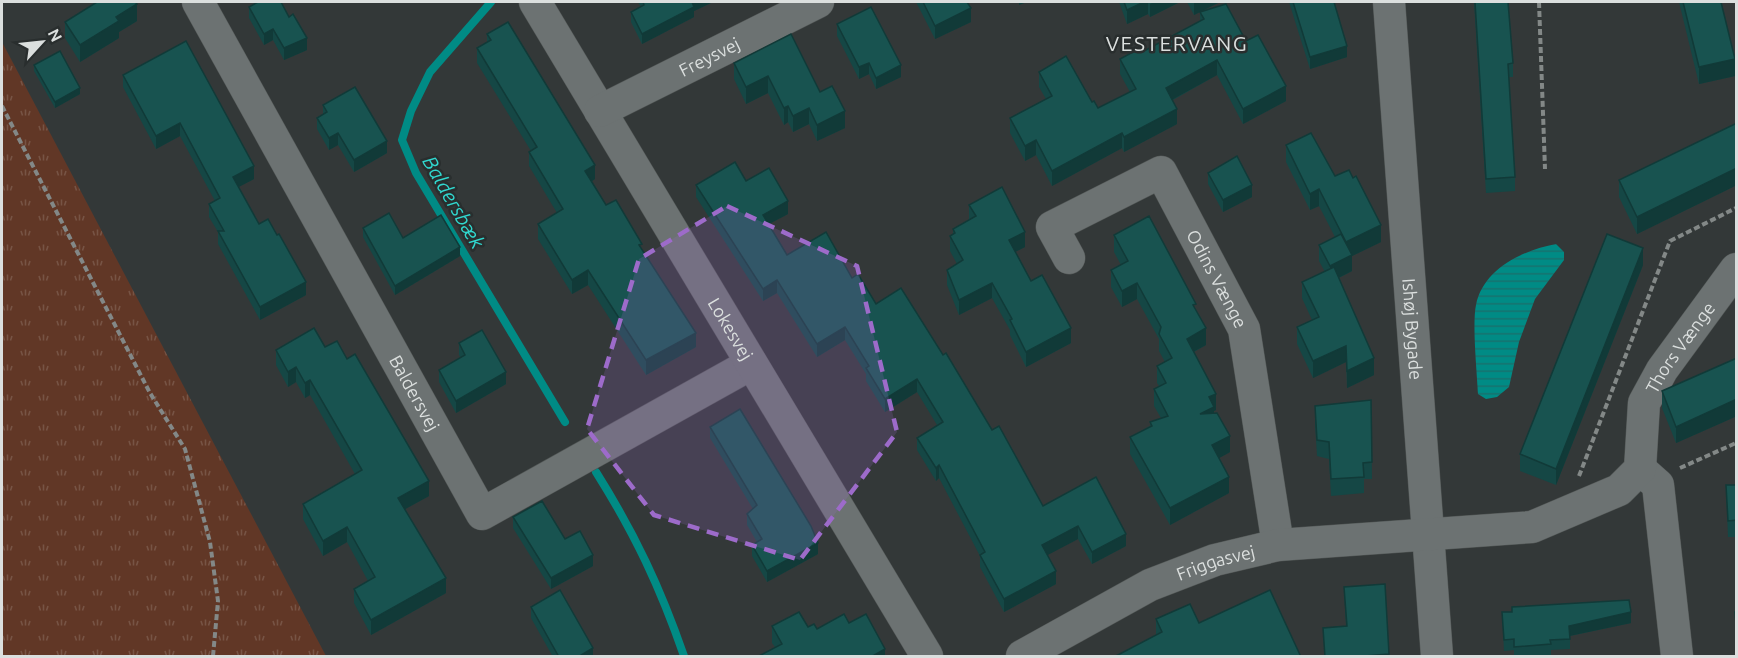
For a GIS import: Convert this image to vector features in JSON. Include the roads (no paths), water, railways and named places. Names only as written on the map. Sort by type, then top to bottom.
[{"type":"street","name":"Baldersvej","points":[[198,2],[482,514],[751,364]]},
{"type":"street","name":"Lokesvej","points":[[535,2],[927,657]]},
{"type":"street","name":"Freysvej","points":[[600,111],[818,2]]},
{"type":"street","name":"Ishøj Bygade","points":[[1389,2],[1437,657]]},
{"type":"street","name":"Odins Vænge","points":[[1069,258],[1053,227],[1161,172],[1244,329],[1278,545]]},
{"type":"street","name":"Thors Vænge","points":[[1677,657],[1658,485],[1647,475],[1644,403],[1662,370],[1737,269]]},
{"type":"street","points":[[1428,533],[1532,527],[1619,490],[1647,475]]},
{"type":"street","name":"Friggasvej","points":[[1022,657],[1150,585],[1215,560],[1278,545],[1428,533]]},
{"type":"water","points":[[1556,244],[1564,252],[1564,260],[1535,299],[1519,342],[1509,387],[1497,397],[1486,399],[1478,394],[1475,348],[1474,324],[1480,292],[1487,281],[1506,263],[1531,251]]},
{"type":"waterway","name":"Baldersbæk","points":[[491,2],[430,72],[411,111],[402,140],[416,173],[565,422]]},
{"type":"waterway","name":"Baldersbæk","points":[[596,472],[646,561],[684,656]]},
{"type":"district","name":"VESTERVANG","points":[[1177,43]]}]
